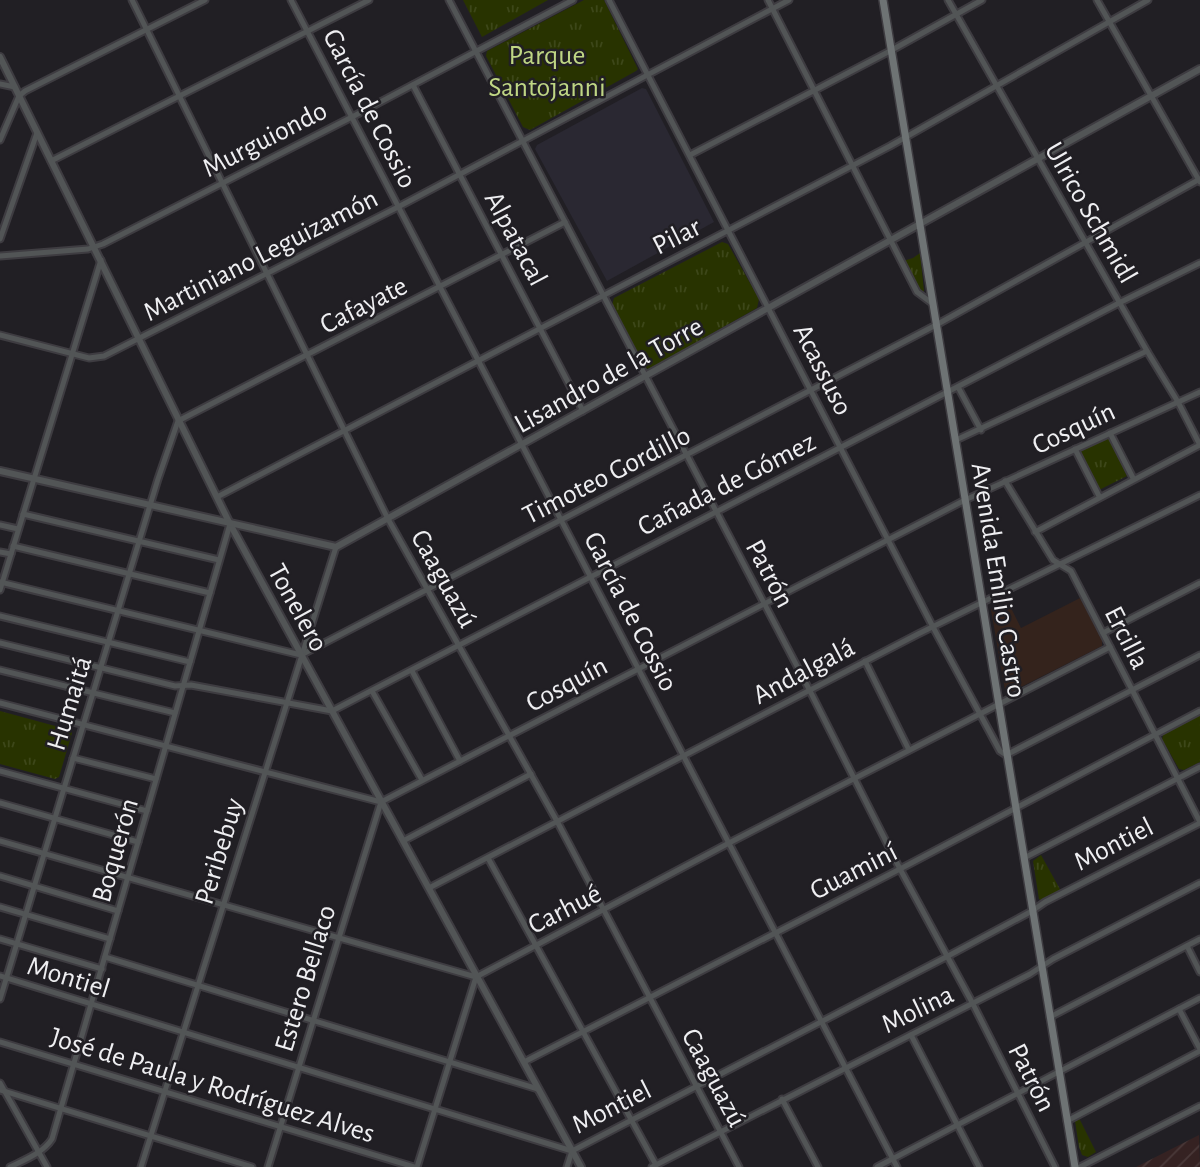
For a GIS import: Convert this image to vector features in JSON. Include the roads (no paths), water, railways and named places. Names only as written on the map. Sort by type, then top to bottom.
[{"type":"main road","name":"Avenida Emilio Castro","points":[[883,0],[1075,1167]]},
{"type":"street","name":"Caaguazú","points":[[132,0],[388,519],[558,823],[739,1167]]},
{"type":"street","points":[[0,140],[19,96],[205,0]]},
{"type":"street","name":"García de Cossio","points":[[291,0],[897,1167]]},
{"type":"street","points":[[51,160],[369,0]]},
{"type":"street","name":"Patrón","points":[[449,0],[810,691],[900,870],[973,1004],[1055,1167]]},
{"type":"street","name":"Murguiondo","points":[[0,256],[94,247],[352,117],[573,0]]},
{"type":"street","name":"Acassuso","points":[[609,0],[933,627],[995,743],[1006,755]]},
{"type":"street","points":[[768,0],[916,292],[933,304]]},
{"type":"street","name":"Martiniano Leguizamón","points":[[0,335],[97,358],[398,207],[789,0]]},
{"type":"street","name":"Ulrico Schmidl","points":[[948,0],[1200,445]]},
{"type":"street","points":[[690,155],[982,0]]},
{"type":"street","points":[[1097,0],[1150,97],[1200,180]]},
{"type":"street","name":"Pilar","points":[[216,497],[729,232],[905,138],[1148,0]]},
{"type":"street","name":"Tonelero","points":[[0,57],[230,524],[581,1167]]},
{"type":"street","name":"Lisandro de la Torre","points":[[336,547],[1200,69]]},
{"type":"street","points":[[0,85],[15,87]]},
{"type":"street","name":"Alpatacal","points":[[413,85],[583,411]]},
{"type":"street","points":[[0,239],[37,132]]},
{"type":"street","name":"Timoteo Gordillo","points":[[301,655],[936,325],[1200,180]]},
{"type":"street","name":"Cafayate","points":[[178,421],[565,222]]},
{"type":"street","points":[[0,590],[101,260]]},
{"type":"street","name":"Cañada de Gómez","points":[[332,711],[1119,303],[1200,264]]},
{"type":"street","points":[[956,440],[1147,351]]},
{"type":"street","points":[[958,387],[981,429]]},
{"type":"street","name":"Cosquín","points":[[381,802],[965,499],[1200,392]]},
{"type":"street","name":"Humaitá","points":[[0,999],[3,977],[17,944],[178,421]]},
{"type":"street","points":[[1110,433],[1133,478]]},
{"type":"street","points":[[1035,532],[1200,445]]},
{"type":"street","points":[[1075,449],[1099,496]]},
{"type":"street","points":[[0,471],[336,547]]},
{"type":"street","name":"Ercilla","points":[[1005,481],[1053,560],[1072,571],[1200,822]]},
{"type":"street","name":"Andalgalá","points":[[429,888],[865,661],[1200,495]]},
{"type":"street","points":[[23,514],[219,560]]},
{"type":"street","name":"Boquerón","points":[[10,1167],[38,1152],[52,1139],[230,524]]},
{"type":"street","points":[[0,525],[18,529]]},
{"type":"street","points":[[13,546],[210,593]]},
{"type":"street","name":"Peribebuy","points":[[141,1167],[336,547]]},
{"type":"street","points":[[0,552],[11,554]]},
{"type":"street","points":[[1,582],[301,655]]},
{"type":"street","points":[[1103,633],[1200,583]]},
{"type":"street","points":[[0,616],[190,662]]},
{"type":"street","points":[[0,643],[175,686],[191,685],[332,711]]},
{"type":"street","name":"Carhué","points":[[476,977],[1110,647]]},
{"type":"street","points":[[1006,755],[1200,655]]},
{"type":"street","points":[[865,661],[909,750]]},
{"type":"street","points":[[0,670],[175,713]]},
{"type":"street","points":[[412,671],[460,761]]},
{"type":"street","points":[[372,691],[422,780]]},
{"type":"street","points":[[0,703],[381,802]]},
{"type":"street","name":"Guaminí","points":[[524,1062],[900,870],[1200,711]]},
{"type":"street","points":[[73,758],[156,779]]},
{"type":"street","points":[[1024,858],[1200,767]]},
{"type":"street","points":[[0,771],[147,811]]},
{"type":"street","points":[[403,841],[531,774]]},
{"type":"street","name":"Estero Bellaco","points":[[268,1167],[381,802]]},
{"type":"street","points":[[0,803],[138,842]]},
{"type":"street","name":"Montiel","points":[[3,977],[572,1151],[1200,822]]},
{"type":"street","points":[[0,841],[476,977],[415,1167]]},
{"type":"street","points":[[488,858],[632,1119],[655,1166]]},
{"type":"street","points":[[0,876],[118,911]]},
{"type":"street","name":"Molina","points":[[655,1166],[973,1004],[1200,883]]},
{"type":"street","points":[[0,907],[110,939]]},
{"type":"street","points":[[0,939],[102,969]]},
{"type":"street","points":[[1050,1017],[1200,939]]},
{"type":"street","points":[[1187,946],[1200,972]]},
{"type":"street","points":[[105,957],[538,1089]]},
{"type":"street","points":[[877,1167],[1200,998]]},
{"type":"street","points":[[1066,1122],[1200,1050],[1179,1009]]},
{"type":"street","points":[[911,1035],[979,1167]]},
{"type":"street","name":"José de Paula y Rodríguez Alves","points":[[0,1042],[415,1167]]},
{"type":"street","points":[[0,1083],[2,1091],[47,1167]]},
{"type":"street","points":[[2,1091],[252,1167]]},
{"type":"street","points":[[782,1099],[818,1167]]},
{"type":"street","points":[[1080,1167],[1200,1106]]},
{"type":"street","points":[[567,1167],[572,1151]]},
{"type":"park label","name":"Parque Santojanni","points":[[547,70]]}]
